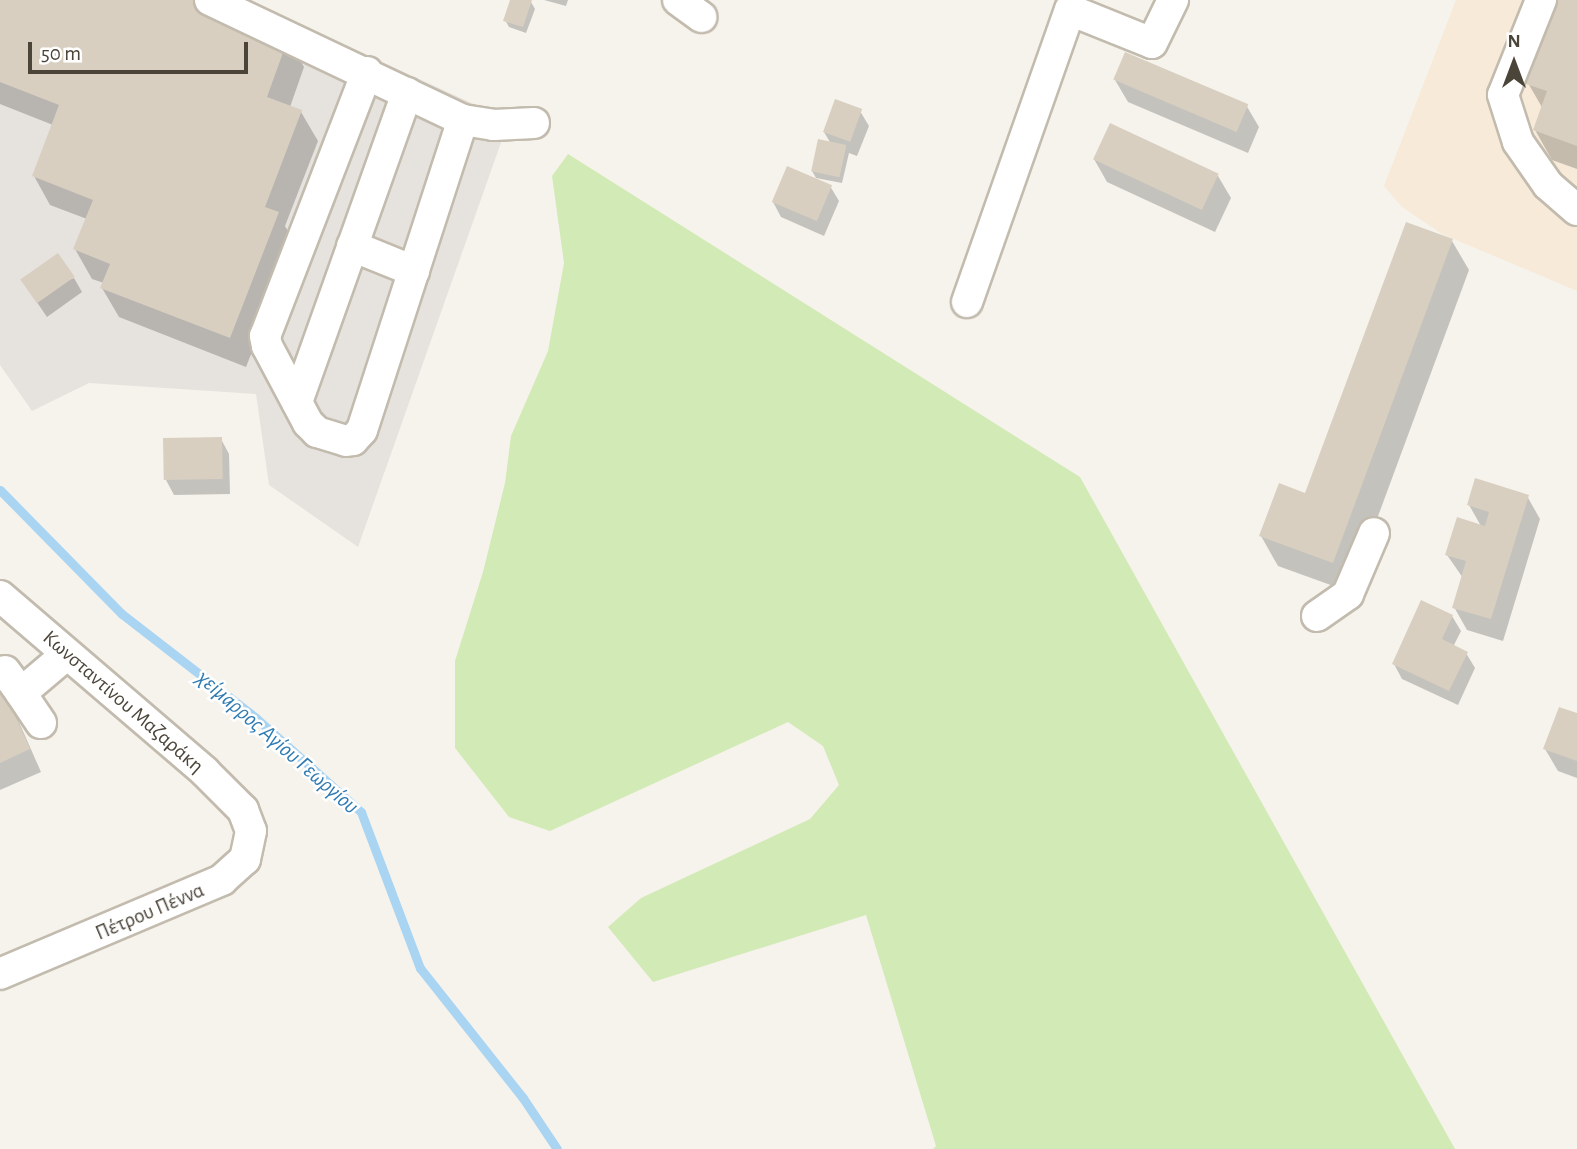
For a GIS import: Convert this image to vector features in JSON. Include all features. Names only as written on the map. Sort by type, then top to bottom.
[{"type":"street","points":[[209,0],[367,72],[463,120],[494,125],[534,123]]},
{"type":"street","points":[[967,302],[1070,10],[1152,43],[1164,24],[1173,0]]},
{"type":"street","points":[[1541,0],[1503,95],[1518,142],[1548,185],[1577,210]]},
{"type":"street","points":[[367,72],[265,336],[267,346],[310,427],[317,432],[346,441],[359,435],[463,120]]},
{"type":"street","points":[[297,402],[407,93]]},
{"type":"street","points":[[352,246],[414,271]]},
{"type":"street","points":[[1317,617],[1348,594],[1374,533]]},
{"type":"street","name":"Κωνσταντίνου Μαζαράκη","points":[[0,596],[205,772],[243,810]]},
{"type":"street","points":[[41,723],[13,682],[67,654]]},
{"type":"street","name":"Πέτρου Πέννα","points":[[0,974],[204,890],[233,873],[245,859],[251,842],[251,831],[243,810]]},
{"type":"shaded area","points":[[0,0],[246,0],[509,120],[358,547],[269,485],[256,394],[89,383],[32,411],[0,365]]},
{"type":"shaded area","points":[[1456,0],[1577,0],[1577,291],[1442,234],[1402,207],[1384,186]]},
{"type":"green space","points":[[568,154],[1080,477],[1455,1149],[933,1149],[936,1146],[866,915],[653,982],[608,927],[641,898],[810,819],[839,785],[823,746],[788,722],[550,831],[509,817],[455,748],[455,661],[483,572],[505,483],[511,436],[548,351],[564,263],[552,176]]},
{"type":"building","points":[[0,0],[197,0],[289,36],[267,97],[302,110],[265,207],[279,212],[230,338],[100,288],[110,264],[73,249],[93,200],[32,176],[59,105],[0,82]]},
{"type":"building","points":[[510,0],[532,0],[523,27],[503,21]]},
{"type":"building","points":[[1557,0],[1577,0],[1577,146],[1533,130],[1547,91],[1526,84]]},
{"type":"building","points":[[1125,52],[1248,104],[1237,132],[1113,80]]},
{"type":"building","points":[[835,99],[862,109],[850,142],[823,132]]},
{"type":"building","points":[[1110,123],[1219,174],[1202,210],[1093,159]]},
{"type":"building","points":[[818,139],[846,145],[840,177],[811,171]]},
{"type":"building","points":[[787,166],[832,185],[817,221],[772,202]]},
{"type":"building","points":[[1406,222],[1453,239],[1333,563],[1259,536],[1279,483],[1305,493]]},
{"type":"building","points":[[58,253],[75,277],[37,303],[20,279]]},
{"type":"building","points":[[222,437],[223,479],[164,480],[163,438]]},
{"type":"building","points":[[1475,478],[1529,495],[1491,619],[1452,608],[1466,561],[1445,555],[1457,517],[1485,526],[1489,512],[1467,505]]},
{"type":"building","points":[[1421,600],[1453,615],[1442,639],[1468,652],[1449,691],[1392,664]]},
{"type":"building","points":[[0,682],[30,749],[0,763]]},
{"type":"building","points":[[1559,707],[1577,713],[1577,761],[1543,749]]},
{"type":"waterway","name":"χείμαρρος Αγίου Γεωργίου","points":[[0,490],[122,614],[256,718],[361,812],[420,968],[523,1098],[557,1149]]}]
